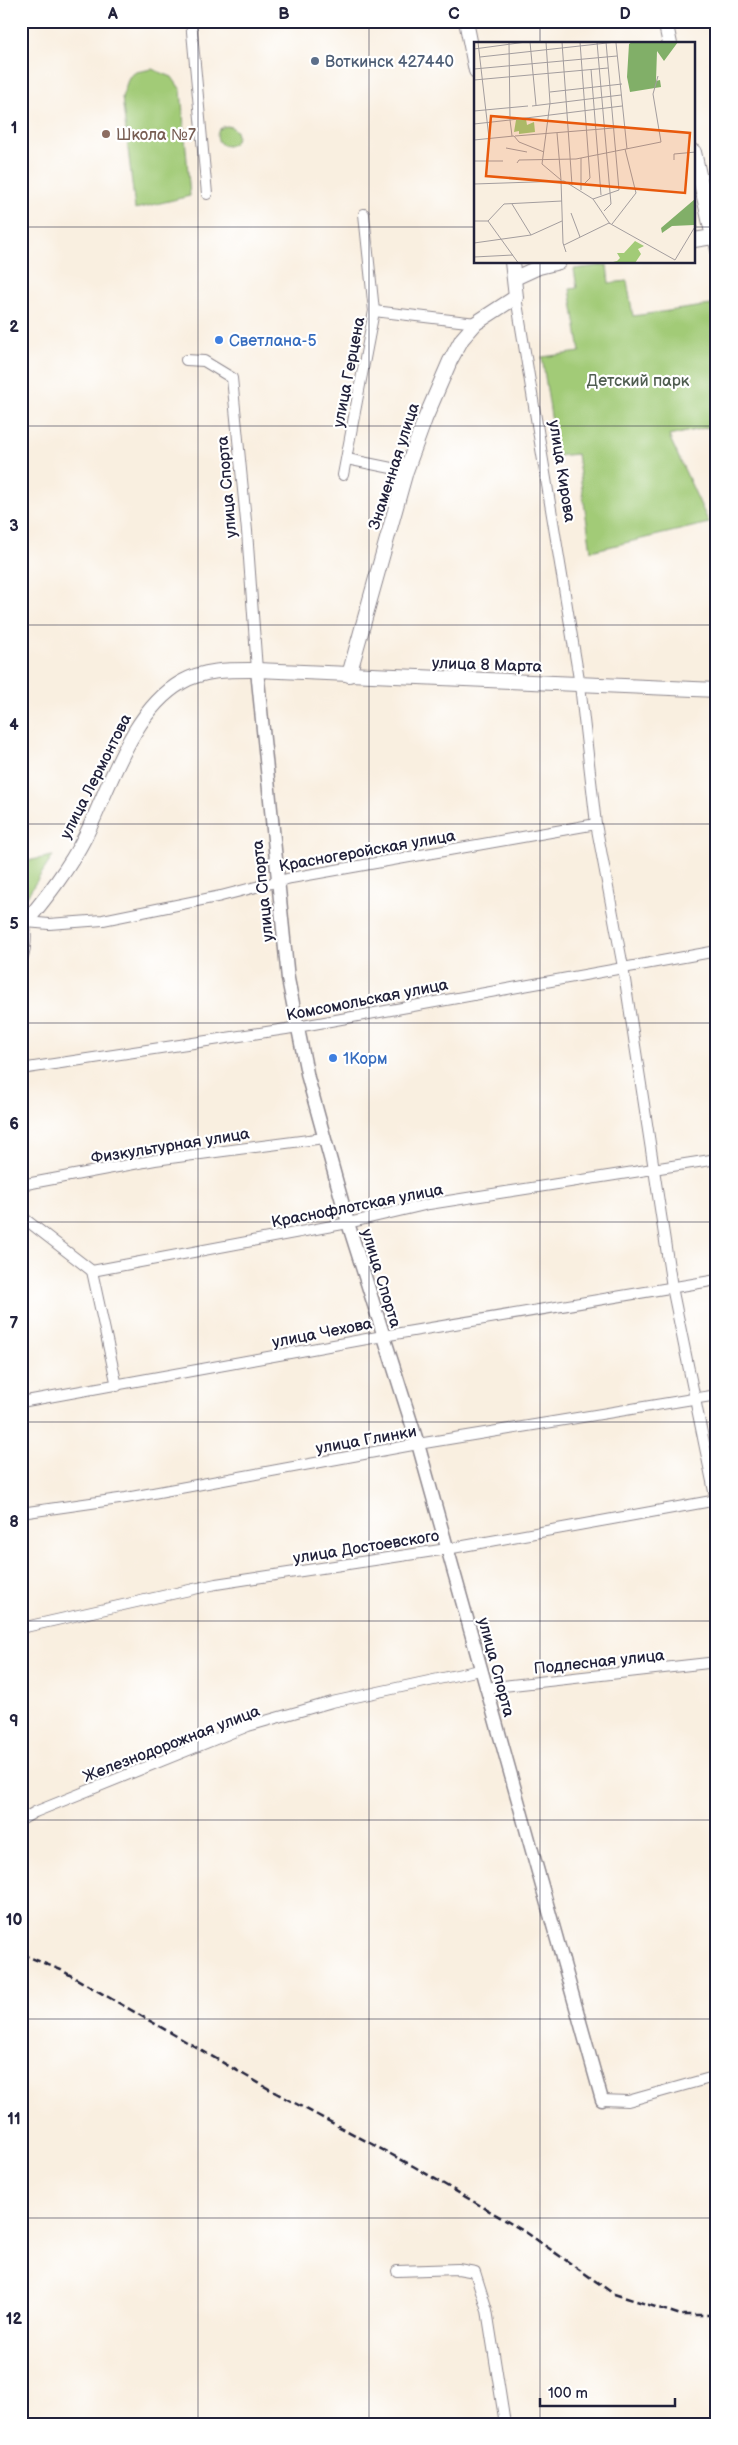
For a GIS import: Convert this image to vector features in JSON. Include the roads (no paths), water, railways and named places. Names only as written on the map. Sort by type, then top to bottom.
[{"type":"main road","points":[[466,21],[474,60]]},
{"type":"main road","points":[[666,21],[670,42]]},
{"type":"main road","points":[[696,160],[715,236],[696,240]]},
{"type":"main road","name":"улица Кирова","points":[[512,264],[516,297]]},
{"type":"main road","points":[[515,278],[551,264]]},
{"type":"main road","name":"Знаменная улица","points":[[349,675],[406,471],[425,419],[450,361],[462,339],[476,323],[516,297]]},
{"type":"main road","name":"улица Лермонтова","points":[[24,922],[65,871],[84,838],[132,736],[159,700],[183,681],[195,676],[228,670],[257,670]]},
{"type":"main road","name":"улица 8 Марта","points":[[257,670],[717,690]]},
{"type":"street","points":[[191,21],[207,194]]},
{"type":"street","name":"улица Герцена","points":[[343,475],[374,311],[364,214]]},
{"type":"street","points":[[715,236],[717,255]]},
{"type":"street","name":"улица Кирова","points":[[516,297],[580,685],[596,824],[623,966],[672,1287],[697,1399],[716,1502]]},
{"type":"street","points":[[374,311],[476,323]]},
{"type":"street","name":"улица Спорта","points":[[186,360],[204,361],[232,378],[277,882],[296,1027],[348,1223],[418,1444],[602,2100],[628,2101],[717,2076]]},
{"type":"street","points":[[347,459],[406,471]]},
{"type":"street","name":"Красногеройская улица","points":[[24,922],[78,923],[104,920],[221,896],[277,882],[596,824]]},
{"type":"street","points":[[21,898],[27,938],[21,962]]},
{"type":"street","name":"Комсомольская улица","points":[[21,1069],[296,1027],[623,966],[717,951]]},
{"type":"street","name":"Физкультурная улица","points":[[21,1185],[155,1160],[324,1138]]},
{"type":"street","name":"Краснофлотская улица","points":[[92,1271],[348,1223],[429,1204],[717,1159]]},
{"type":"street","points":[[21,1216],[92,1271],[117,1386]]},
{"type":"street","name":"улица Чехова","points":[[21,1402],[383,1336],[717,1280]]},
{"type":"street","name":"улица Глинки","points":[[21,1514],[126,1498],[418,1444],[717,1395]]},
{"type":"street","name":"улица Достоевского","points":[[21,1628],[216,1584],[447,1549],[716,1502]]},
{"type":"street","name":"Подлесная улица","points":[[485,1688],[717,1662]]},
{"type":"street","name":"Железнодорожная улица","points":[[21,1820],[35,1812],[248,1726],[332,1702],[480,1670]]},
{"type":"street","points":[[397,2271],[458,2269],[475,2272],[487,2310],[505,2424]]},
{"type":"railway","points":[[21,1954],[61,1970],[276,2093],[413,2166],[527,2233],[614,2294],[681,2315],[717,2315]]},
{"type":"place","name":"Воткинск 427440","points":[[315,61]]},
{"type":"place","name":"Школа №7","points":[[106,134]]},
{"type":"place","name":"Светлана-5","points":[[219,340]]},
{"type":"place","name":"1Корм","points":[[333,1058]]},
{"type":"park label","name":"Детский парк","points":[[638,380]]}]
